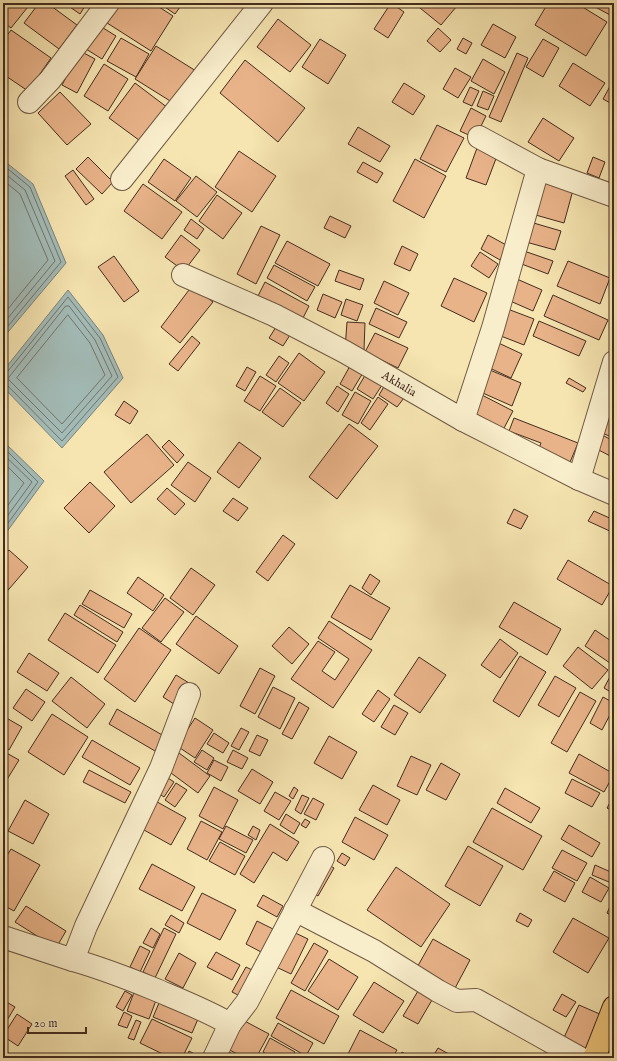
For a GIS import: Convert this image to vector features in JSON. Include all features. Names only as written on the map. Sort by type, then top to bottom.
[{"type":"main road","points":[[594,1058],[614,1007]]},
{"type":"street","points":[[29,102],[50,80],[108,3]]},
{"type":"street","points":[[122,179],[262,3]]},
{"type":"street","points":[[479,138],[538,169],[614,196]]},
{"type":"street","points":[[463,420],[493,328],[538,169]]},
{"type":"street","name":"Akhalia","points":[[183,275],[274,315],[345,352],[463,420],[579,479],[614,494]]},
{"type":"street","points":[[579,479],[614,362]]},
{"type":"street","points":[[73,960],[86,926],[161,768],[189,694]]},
{"type":"street","points":[[214,1058],[230,1024],[247,1002],[323,858]]},
{"type":"street","points":[[295,910],[374,951],[438,991],[457,1001],[476,1000],[580,1058]]},
{"type":"street","points":[[3,937],[95,966],[178,999],[217,1016],[230,1024]]},
{"type":"water","points":[[3,160],[33,184],[66,263],[3,338]]},
{"type":"water","points":[[68,290],[103,335],[123,378],[62,448],[3,387],[3,371]]},
{"type":"water","points":[[3,441],[44,481],[3,537]]},
{"type":"building","points":[[3,3],[31,3],[11,28],[3,22]]},
{"type":"building","points":[[39,3],[47,3],[77,25],[59,49],[24,23]]},
{"type":"building","points":[[64,3],[87,3],[80,14]]},
{"type":"building","points":[[116,3],[153,3],[173,16],[151,51],[104,21]]},
{"type":"building","points":[[159,3],[183,3],[175,14]]},
{"type":"building","points":[[391,3],[404,12],[388,38],[374,29]]},
{"type":"building","points":[[424,3],[453,3],[457,6],[441,25],[420,8]]},
{"type":"building","points":[[548,3],[576,3],[607,22],[586,56],[535,25]]},
{"type":"building","points":[[588,3],[614,3],[614,8],[610,15]]},
{"type":"building","points":[[278,19],[311,45],[290,72],[257,47]]},
{"type":"building","points":[[493,24],[516,37],[505,58],[481,45]]},
{"type":"building","points":[[100,26],[116,36],[102,59],[86,49]]},
{"type":"building","points":[[438,28],[451,40],[440,52],[427,41]]},
{"type":"building","points":[[11,30],[51,58],[28,91],[3,74],[3,41]]},
{"type":"building","points":[[121,38],[149,54],[136,77],[107,61]]},
{"type":"building","points":[[463,38],[472,43],[466,54],[457,49]]},
{"type":"building","points":[[320,39],[346,55],[328,84],[302,67]]},
{"type":"building","points":[[543,39],[559,48],[543,77],[526,67]]},
{"type":"building","points":[[156,46],[196,71],[175,104],[135,79]]},
{"type":"building","points":[[80,51],[95,59],[77,93],[62,85]]},
{"type":"building","points":[[517,53],[528,58],[501,122],[489,117]]},
{"type":"building","points":[[483,59],[505,72],[494,94],[471,81]]},
{"type":"building","points":[[245,60],[305,108],[278,142],[220,93]]},
{"type":"building","points":[[573,63],[605,83],[590,106],[559,86]]},
{"type":"building","points":[[104,64],[128,79],[108,111],[84,96]]},
{"type":"building","points":[[455,68],[471,77],[458,98],[443,89]]},
{"type":"building","points":[[614,79],[614,105],[603,99]]},
{"type":"building","points":[[135,83],[172,111],[147,146],[109,118]]},
{"type":"building","points":[[404,83],[425,96],[413,115],[392,102]]},
{"type":"building","points":[[470,87],[479,91],[472,106],[463,102]]},
{"type":"building","points":[[483,91],[494,96],[488,110],[477,106]]},
{"type":"building","points":[[60,92],[91,124],[67,145],[38,113]]},
{"type":"building","points":[[471,108],[486,116],[475,138],[460,131]]},
{"type":"building","points":[[543,118],[574,138],[559,161],[528,142]]},
{"type":"building","points":[[437,125],[464,138],[446,172],[420,159]]},
{"type":"building","points":[[358,127],[390,146],[380,162],[348,144]]},
{"type":"building","points":[[477,148],[497,156],[486,185],[466,178]]},
{"type":"building","points":[[239,151],[276,176],[252,212],[215,187]]},
{"type":"building","points":[[88,157],[113,182],[102,194],[76,169]]},
{"type":"building","points":[[593,157],[605,162],[599,178],[587,173]]},
{"type":"building","points":[[164,159],[191,178],[175,201],[148,182]]},
{"type":"building","points":[[415,159],[446,176],[424,218],[393,201]]},
{"type":"building","points":[[363,162],[383,173],[377,183],[357,172]]},
{"type":"building","points":[[537,168],[576,179],[564,223],[525,212]]},
{"type":"building","points":[[73,170],[94,199],[86,205],[65,176]]},
{"type":"building","points":[[196,176],[217,192],[197,217],[176,201]]},
{"type":"building","points":[[143,184],[182,212],[162,239],[124,211]]},
{"type":"building","points":[[217,195],[242,213],[223,239],[199,221]]},
{"type":"building","points":[[330,216],[351,226],[345,238],[324,228]]},
{"type":"building","points":[[191,219],[204,229],[197,239],[184,230]]},
{"type":"building","points":[[520,219],[561,231],[555,250],[515,239]]},
{"type":"building","points":[[261,226],[280,235],[256,284],[237,274]]},
{"type":"building","points":[[181,235],[200,250],[184,271],[165,257]]},
{"type":"building","points":[[488,235],[508,246],[500,260],[481,249]]},
{"type":"building","points":[[287,241],[330,264],[318,286],[275,263]]},
{"type":"building","points":[[402,246],[418,254],[410,271],[394,264]]},
{"type":"building","points":[[524,251],[553,261],[548,274],[519,263]]},
{"type":"building","points":[[480,252],[498,264],[489,278],[471,266]]},
{"type":"building","points":[[114,256],[139,291],[124,302],[98,267]]},
{"type":"building","points":[[568,261],[610,278],[600,304],[557,286]]},
{"type":"building","points":[[274,265],[315,287],[307,301],[267,278]]},
{"type":"building","points":[[339,270],[364,279],[360,290],[335,281]]},
{"type":"building","points":[[510,276],[542,290],[533,311],[501,297]]},
{"type":"building","points":[[454,278],[487,293],[474,322],[441,306]]},
{"type":"building","points":[[384,281],[409,293],[398,315],[374,303]]},
{"type":"building","points":[[265,282],[309,306],[301,322],[257,298]]},
{"type":"building","points":[[192,286],[213,302],[180,343],[161,327]]},
{"type":"building","points":[[323,294],[342,302],[335,318],[317,310]]},
{"type":"building","points":[[553,295],[608,320],[599,340],[544,316]]},
{"type":"building","points":[[346,299],[363,305],[357,321],[341,315]]},
{"type":"building","points":[[497,305],[534,319],[524,345],[488,331]]},
{"type":"building","points":[[376,308],[407,322],[399,338],[369,324]]},
{"type":"building","points":[[539,321],[586,341],[579,356],[533,336]]},
{"type":"building","points":[[347,322],[365,323],[364,350],[345,349]]},
{"type":"building","points":[[276,327],[290,335],[283,346],[269,338]]},
{"type":"building","points":[[375,333],[408,348],[398,368],[365,352]]},
{"type":"building","points":[[192,336],[200,343],[178,371],[169,364]]},
{"type":"building","points":[[490,339],[522,354],[511,378],[479,363]]},
{"type":"building","points":[[299,353],[325,372],[304,401],[278,383]]},
{"type":"building","points":[[279,356],[289,363],[276,382],[266,375]]},
{"type":"building","points":[[351,364],[364,371],[352,391],[340,384]]},
{"type":"building","points":[[247,367],[256,372],[245,391],[236,386]]},
{"type":"building","points":[[485,368],[521,383],[512,406],[476,390]]},
{"type":"building","points":[[367,372],[384,382],[373,399],[357,389]]},
{"type":"building","points":[[260,376],[276,386],[260,411],[244,401]]},
{"type":"building","points":[[569,378],[586,388],[583,392],[566,383]]},
{"type":"building","points":[[385,385],[404,398],[397,407],[379,395]]},
{"type":"building","points":[[337,386],[349,394],[338,412],[326,403]]},
{"type":"building","points":[[280,388],[301,403],[283,427],[262,412]]},
{"type":"building","points":[[355,392],[371,401],[358,424],[342,415]]},
{"type":"building","points":[[480,394],[513,411],[503,430],[470,413]]},
{"type":"building","points":[[614,394],[614,438],[595,430]]},
{"type":"building","points":[[378,397],[388,404],[370,430],[361,423]]},
{"type":"building","points":[[124,401],[138,411],[130,424],[115,415]]},
{"type":"building","points":[[514,418],[578,443],[568,467],[536,455],[541,443],[509,431]]},
{"type":"building","points":[[349,424],[378,446],[337,499],[309,477]]},
{"type":"building","points":[[147,434],[174,465],[131,503],[104,472]]},
{"type":"building","points":[[600,434],[614,441],[614,458],[593,447]]},
{"type":"building","points":[[169,440],[184,455],[177,463],[162,447]]},
{"type":"building","points":[[239,442],[261,458],[239,488],[217,472]]},
{"type":"building","points":[[188,462],[211,478],[195,502],[171,485]]},
{"type":"building","points":[[90,482],[115,506],[89,533],[64,508]]},
{"type":"building","points":[[167,488],[185,504],[175,515],[157,499]]},
{"type":"building","points":[[233,498],[248,508],[238,521],[223,511]]},
{"type":"building","points":[[514,509],[528,516],[521,529],[507,523]]},
{"type":"building","points":[[594,511],[614,520],[614,533],[588,521]]},
{"type":"building","points":[[283,535],[295,544],[268,581],[256,572]]},
{"type":"building","points":[[9,550],[28,567],[3,596],[3,556]]},
{"type":"building","points":[[568,560],[613,586],[602,605],[557,579]]},
{"type":"building","points":[[191,568],[215,585],[193,615],[170,598]]},
{"type":"building","points":[[370,574],[380,581],[371,595],[362,588]]},
{"type":"building","points":[[138,577],[164,595],[153,611],[127,593]]},
{"type":"building","points":[[350,585],[390,608],[371,640],[331,617]]},
{"type":"building","points":[[90,590],[132,614],[124,628],[82,604]]},
{"type":"building","points":[[165,598],[184,612],[161,642],[142,628]]},
{"type":"building","points":[[514,602],[561,629],[547,655],[499,627]]},
{"type":"building","points":[[80,605],[123,632],[117,642],[74,615]]},
{"type":"building","points":[[65,613],[116,645],[98,673],[48,640]]},
{"type":"building","points":[[196,616],[238,646],[219,674],[176,644]]},
{"type":"building","points":[[329,621],[372,650],[333,708],[291,679],[318,641],[335,652],[322,671],[335,680],[349,659],[318,638]]},
{"type":"building","points":[[289,627],[309,644],[292,664],[272,646]]},
{"type":"building","points":[[139,628],[171,650],[135,702],[104,679]]},
{"type":"building","points":[[595,630],[614,643],[614,657],[610,663],[585,646]]},
{"type":"building","points":[[500,639],[518,653],[500,678],[481,665]]},
{"type":"building","points":[[578,647],[608,670],[592,689],[563,666]]},
{"type":"building","points":[[29,653],[59,673],[47,691],[17,672]]},
{"type":"building","points":[[520,656],[546,672],[519,717],[493,701]]},
{"type":"building","points":[[419,657],[446,675],[420,713],[394,695]]},
{"type":"building","points":[[260,668],[275,676],[255,714],[240,706]]},
{"type":"building","points":[[614,669],[614,694],[604,688]]},
{"type":"building","points":[[176,675],[194,686],[180,708],[163,697]]},
{"type":"building","points":[[555,676],[576,688],[559,717],[538,705]]},
{"type":"building","points":[[71,677],[105,704],[87,728],[52,701]]},
{"type":"building","points":[[273,687],[295,698],[280,729],[258,717]]},
{"type":"building","points":[[26,689],[45,702],[32,721],[13,708]]},
{"type":"building","points":[[378,690],[390,699],[374,722],[362,714]]},
{"type":"building","points":[[580,692],[596,701],[567,752],[551,743]]},
{"type":"building","points":[[603,697],[614,703],[614,707],[602,730],[590,723]]},
{"type":"building","points":[[299,702],[309,708],[292,739],[282,734]]},
{"type":"building","points":[[394,705],[408,713],[395,735],[381,727]]},
{"type":"building","points":[[117,709],[164,736],[155,751],[109,724]]},
{"type":"building","points":[[52,714],[88,737],[64,775],[28,752]]},
{"type":"building","points":[[3,716],[22,727],[9,750],[3,746]]},
{"type":"building","points":[[195,718],[213,730],[195,758],[177,746]]},
{"type":"building","points":[[241,728],[249,732],[239,750],[231,746]]},
{"type":"building","points":[[214,733],[229,743],[223,753],[207,744]]},
{"type":"building","points":[[257,735],[268,740],[260,756],[249,751]]},
{"type":"building","points":[[329,736],[357,752],[342,779],[314,763]]},
{"type":"building","points":[[92,740],[140,768],[130,785],[82,757]]},
{"type":"building","points":[[202,750],[214,758],[207,770],[194,762]]},
{"type":"building","points":[[233,750],[248,758],[242,769],[227,762]]},
{"type":"building","points":[[3,751],[19,760],[3,786]]},
{"type":"building","points":[[179,753],[210,776],[198,793],[167,770]]},
{"type":"building","points":[[579,754],[614,774],[604,792],[569,773]]},
{"type":"building","points":[[411,756],[431,765],[417,795],[397,786]]},
{"type":"building","points":[[214,760],[228,767],[221,781],[207,773]]},
{"type":"building","points":[[441,763],[460,774],[446,800],[426,790]]},
{"type":"building","points":[[252,769],[273,782],[260,804],[238,791]]},
{"type":"building","points":[[89,770],[131,792],[125,803],[83,782]]},
{"type":"building","points":[[162,774],[174,782],[164,797],[152,789]]},
{"type":"building","points":[[572,779],[600,793],[592,807],[565,793]]},
{"type":"building","points":[[176,783],[187,790],[175,807],[165,800]]},
{"type":"building","points":[[373,785],[400,800],[387,825],[359,810]]},
{"type":"building","points":[[214,787],[238,800],[223,829],[199,816]]},
{"type":"building","points":[[294,787],[298,790],[293,799],[289,796]]},
{"type":"building","points":[[505,788],[540,808],[531,823],[497,803]]},
{"type":"building","points":[[275,792],[291,801],[279,820],[264,811]]},
{"type":"building","points":[[302,795],[309,798],[301,814],[295,810]]},
{"type":"building","points":[[614,795],[614,812],[607,808]]},
{"type":"building","points":[[150,798],[186,818],[171,845],[135,825]]},
{"type":"building","points":[[313,798],[324,804],[316,820],[304,814]]},
{"type":"building","points":[[25,800],[49,814],[33,844],[8,831]]},
{"type":"building","points":[[492,808],[542,836],[523,870],[473,842]]},
{"type":"building","points":[[286,814],[300,823],[294,834],[280,825]]},
{"type":"building","points":[[355,817],[388,835],[374,860],[342,842]]},
{"type":"building","points":[[305,819],[310,822],[306,828],[301,825]]},
{"type":"building","points":[[201,821],[222,832],[207,860],[187,849]]},
{"type":"building","points":[[270,824],[299,842],[287,861],[273,852],[254,883],[240,874]]},
{"type":"building","points":[[569,825],[600,843],[592,857],[561,839]]},
{"type":"building","points":[[226,826],[253,840],[246,853],[219,839]]},
{"type":"building","points":[[253,826],[260,830],[256,840],[248,835]]},
{"type":"building","points":[[220,842],[245,856],[235,875],[209,861]]},
{"type":"building","points":[[468,846],[503,866],[480,906],[445,886]]},
{"type":"building","points":[[11,849],[40,865],[14,911],[3,905],[3,862]]},
{"type":"building","points":[[562,850],[587,863],[577,881],[552,868]]},
{"type":"building","points":[[342,853],[350,858],[345,866],[337,861]]},
{"type":"building","points":[[324,862],[334,868],[318,896],[308,890]]},
{"type":"building","points":[[152,864],[195,887],[182,911],[139,889]]},
{"type":"building","points":[[595,865],[613,873],[609,882],[592,875]]},
{"type":"building","points":[[396,867],[450,904],[421,947],[367,910]]},
{"type":"building","points":[[554,871],[575,883],[565,902],[543,890]]},
{"type":"building","points":[[590,877],[609,888],[601,902],[582,892]]},
{"type":"building","points":[[202,893],[236,910],[220,940],[187,923]]},
{"type":"building","points":[[263,895],[283,906],[277,917],[257,906]]},
{"type":"building","points":[[614,898],[614,917],[607,913]]},
{"type":"building","points":[[26,906],[66,931],[56,948],[15,922]]},
{"type":"building","points":[[520,913],[532,920],[528,927],[516,921]]},
{"type":"building","points":[[171,915],[184,923],[179,933],[165,925]]},
{"type":"building","points":[[573,918],[609,938],[588,973],[553,952]]},
{"type":"building","points":[[257,921],[273,929],[261,952],[246,944]]},
{"type":"building","points":[[151,928],[160,934],[153,948],[143,943]]},
{"type":"building","points":[[164,928],[176,934],[155,978],[143,972]]},
{"type":"building","points":[[289,930],[308,939],[291,974],[272,965]]},
{"type":"building","points":[[433,939],[470,960],[453,992],[415,971]]},
{"type":"building","points":[[314,943],[328,951],[305,991],[291,983]]},
{"type":"building","points":[[140,946],[150,951],[140,972],[130,967]]},
{"type":"building","points":[[216,952],[240,965],[232,980],[207,967]]},
{"type":"building","points":[[179,953],[196,963],[183,988],[165,979]]},
{"type":"building","points":[[329,959],[358,977],[338,1010],[308,991]]},
{"type":"building","points":[[246,967],[254,971],[240,996],[232,992]]},
{"type":"building","points":[[374,982],[404,1001],[383,1033],[353,1015]]},
{"type":"building","points":[[136,987],[158,995],[149,1019],[127,1011]]},
{"type":"building","points":[[291,990],[339,1016],[324,1044],[276,1018]]},
{"type":"building","points":[[125,991],[132,995],[123,1011],[116,1007]]},
{"type":"building","points":[[418,991],[432,1000],[418,1024],[403,1016]]},
{"type":"building","points":[[562,994],[576,1002],[566,1017],[553,1010]]},
{"type":"building","points":[[162,996],[201,1012],[192,1033],[153,1017]]},
{"type":"building","points":[[3,1000],[15,1007],[3,1027]]},
{"type":"building","points":[[579,1005],[602,1015],[585,1055],[561,1044]]},
{"type":"building","points":[[124,1012],[132,1016],[127,1028],[118,1025]]},
{"type":"building","points":[[17,1014],[32,1024],[18,1046],[3,1036]]},
{"type":"building","points":[[237,1017],[269,1034],[256,1058],[245,1058],[222,1046]]},
{"type":"building","points":[[152,1019],[192,1038],[182,1058],[171,1058],[140,1043]]},
{"type":"building","points":[[136,1020],[141,1022],[134,1040],[128,1038]]},
{"type":"building","points":[[278,1023],[313,1043],[306,1056],[271,1036]]},
{"type":"building","points":[[360,1030],[397,1050],[392,1058],[346,1058]]},
{"type":"building","points":[[270,1038],[295,1052],[292,1058],[273,1058],[263,1052]]},
{"type":"building","points":[[438,1048],[456,1058],[432,1058]]},
{"type":"building","points":[[3,1049],[16,1058],[3,1058]]},
{"type":"building","points":[[224,1049],[239,1058],[219,1058]]},
{"type":"building","points":[[189,1051],[202,1058],[186,1058]]},
{"type":"building","points":[[402,1052],[412,1058],[399,1058]]}]
